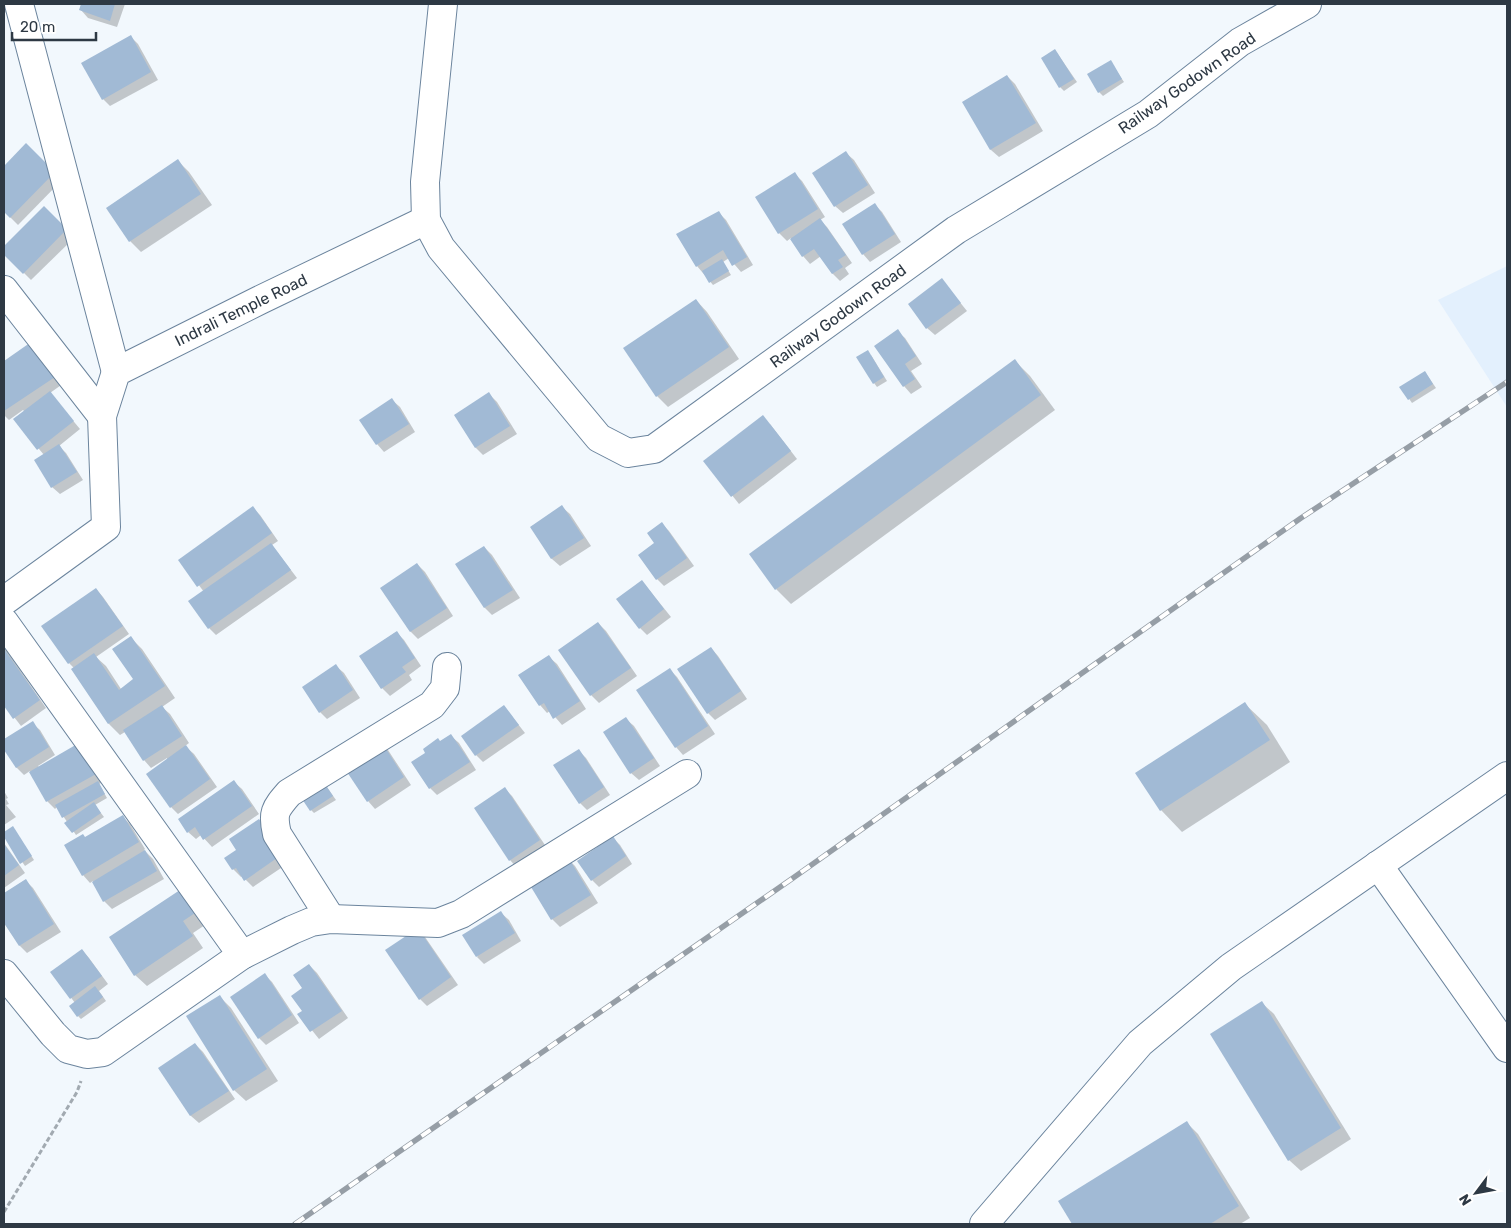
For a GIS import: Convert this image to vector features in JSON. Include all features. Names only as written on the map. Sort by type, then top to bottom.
[{"type":"street","points":[[4,601],[106,527],[102,416],[116,372],[19,4]]},
{"type":"street","points":[[426,220],[425,182],[443,4]]},
{"type":"street","name":"Railway Godown Road","points":[[426,220],[441,248],[599,438],[628,453],[654,449],[956,230],[1148,114],[1240,42],[1307,4]]},
{"type":"street","name":"Indrali Temple Road","points":[[116,372],[426,220]]},
{"type":"street","points":[[4,290],[102,416]]},
{"type":"street","points":[[4,622],[242,955]]},
{"type":"street","points":[[331,919],[277,834],[274,820],[276,807],[289,793],[432,705],[445,688],[447,667]]},
{"type":"street","points":[[4,974],[52,1034],[68,1049],[87,1054],[103,1052],[242,955],[311,922],[331,919],[438,923],[461,914],[687,774]]},
{"type":"street","points":[[984,1224],[1140,1043],[1231,967],[1507,776]]},
{"type":"street","points":[[1378,865],[1507,1048]]},
{"type":"path","points":[[4,1212],[77,1092],[87,1054]]},
{"type":"shaded area","points":[[1507,266],[1507,407],[1438,300]]},
{"type":"building","points":[[81,4],[115,4],[110,21],[79,10]]},
{"type":"building","points":[[131,35],[151,72],[102,100],[81,63]]},
{"type":"building","points":[[1055,49],[1074,79],[1059,88],[1041,58]]},
{"type":"building","points":[[1111,60],[1122,79],[1098,93],[1087,74]]},
{"type":"building","points":[[1007,75],[1036,123],[990,150],[962,102]]},
{"type":"building","points":[[26,143],[55,172],[10,218],[4,212],[4,166]]},
{"type":"building","points":[[846,151],[868,185],[834,207],[812,173]]},
{"type":"building","points":[[178,159],[201,194],[129,242],[106,208]]},
{"type":"building","points":[[795,172],[818,209],[778,234],[755,197]]},
{"type":"building","points":[[875,203],[895,234],[862,255],[842,224]]},
{"type":"building","points":[[44,206],[67,229],[23,274],[4,255],[4,246]]},
{"type":"building","points":[[719,211],[747,257],[732,266],[723,250],[696,267],[676,234]]},
{"type":"building","points":[[820,218],[846,255],[838,260],[843,267],[832,274],[814,249],[802,257],[790,239]]},
{"type":"building","points":[[722,259],[729,271],[709,283],[702,271]]},
{"type":"building","points":[[942,278],[961,303],[926,329],[908,304]]},
{"type":"building","points":[[696,299],[729,347],[656,397],[623,348]]},
{"type":"building","points":[[898,329],[916,356],[905,364],[915,379],[903,387],[874,346]]},
{"type":"building","points":[[34,340],[58,375],[4,411],[4,361]]},
{"type":"building","points":[[868,350],[884,377],[873,384],[856,357]]},
{"type":"building","points":[[1015,359],[1041,395],[775,590],[749,554]]},
{"type":"building","points":[[1425,371],[1433,384],[1408,400],[1399,387]]},
{"type":"building","points":[[50,391],[74,421],[37,450],[13,419]]},
{"type":"building","points":[[489,392],[510,426],[475,448],[454,415]]},
{"type":"building","points":[[392,398],[409,424],[376,445],[359,420]]},
{"type":"building","points":[[763,415],[791,451],[731,497],[703,461]]},
{"type":"building","points":[[59,444],[77,472],[51,488],[34,460]]},
{"type":"building","points":[[562,505],[584,538],[551,559],[530,527]]},
{"type":"building","points":[[253,506],[272,533],[197,587],[178,560]]},
{"type":"building","points":[[662,522],[687,558],[656,580],[638,555],[654,543],[647,533]]},
{"type":"building","points":[[271,543],[291,570],[208,629],[188,601]]},
{"type":"building","points":[[484,546],[513,590],[484,608],[455,564]]},
{"type":"building","points":[[417,563],[447,608],[410,632],[380,588]]},
{"type":"building","points":[[642,580],[664,609],[639,629],[616,599]]},
{"type":"building","points":[[96,588],[123,626],[68,664],[41,626]]},
{"type":"building","points":[[598,622],[631,668],[590,696],[558,650]]},
{"type":"building","points":[[397,631],[415,658],[402,667],[406,672],[381,689],[359,656]]},
{"type":"building","points":[[131,636],[165,686],[108,724],[71,669],[94,653],[119,690],[133,679],[112,649]]},
{"type":"building","points":[[711,647],[741,691],[707,714],[677,669]]},
{"type":"building","points":[[4,649],[40,700],[13,719],[4,706]]},
{"type":"building","points":[[549,655],[580,701],[553,719],[544,703],[539,706],[518,675]]},
{"type":"building","points":[[336,664],[353,690],[319,713],[302,687]]},
{"type":"building","points":[[670,668],[708,726],[675,748],[636,690]]},
{"type":"building","points":[[1245,702],[1270,740],[1160,811],[1135,773]]},
{"type":"building","points":[[162,705],[182,736],[143,761],[123,730]]},
{"type":"building","points":[[504,705],[519,725],[475,756],[461,736]]},
{"type":"building","points":[[626,717],[654,758],[630,774],[603,732]]},
{"type":"building","points":[[33,721],[49,747],[16,768],[4,750],[4,739]]},
{"type":"building","points":[[451,734],[470,762],[429,789],[411,762],[425,753],[423,749],[438,738],[440,741]]},
{"type":"building","points":[[381,741],[404,777],[367,802],[343,766]]},
{"type":"building","points":[[79,743],[96,774],[46,802],[29,772]]},
{"type":"building","points":[[186,745],[210,779],[170,808],[146,774]]},
{"type":"building","points":[[579,749],[604,787],[579,804],[553,765]]},
{"type":"building","points":[[321,778],[333,796],[310,811],[298,793]]},
{"type":"building","points":[[234,780],[252,806],[203,840],[195,827],[187,833],[178,819]]},
{"type":"building","points":[[98,781],[105,794],[62,818],[55,805]]},
{"type":"building","points":[[505,787],[540,840],[509,861],[474,808]]},
{"type":"building","points":[[94,802],[101,813],[72,833],[64,823]]},
{"type":"building","points":[[123,815],[139,842],[82,876],[64,845],[83,834],[85,837]]},
{"type":"building","points":[[259,819],[277,845],[277,858],[244,881],[236,868],[232,870],[224,858],[236,850],[229,839]]},
{"type":"building","points":[[13,826],[32,856],[20,864],[4,837],[4,832]]},
{"type":"building","points":[[613,836],[626,856],[591,881],[577,861]]},
{"type":"building","points":[[4,844],[19,865],[4,876]]},
{"type":"building","points":[[145,850],[157,871],[103,902],[92,882]]},
{"type":"building","points":[[568,857],[591,895],[551,920],[528,882]]},
{"type":"building","points":[[26,879],[54,924],[19,946],[4,923],[4,893]]},
{"type":"building","points":[[186,886],[201,909],[183,921],[193,936],[134,976],[109,937]]},
{"type":"building","points":[[501,911],[515,933],[476,957],[462,935]]},
{"type":"building","points":[[418,928],[451,977],[419,1000],[385,950]]},
{"type":"building","points":[[82,949],[102,976],[70,999],[50,972]]},
{"type":"building","points":[[309,964],[342,1011],[310,1032],[297,1014],[302,1011],[291,996],[302,988],[293,975]]},
{"type":"building","points":[[265,973],[292,1015],[258,1039],[230,997]]},
{"type":"building","points":[[95,986],[103,997],[77,1017],[69,1006]]},
{"type":"building","points":[[220,995],[267,1069],[233,1091],[186,1016]]},
{"type":"building","points":[[1262,1001],[1341,1128],[1288,1161],[1210,1034]]},
{"type":"building","points":[[195,1043],[229,1091],[190,1116],[158,1068]]},
{"type":"building","points":[[1187,1121],[1239,1206],[1210,1224],[1072,1224],[1058,1201]]},
{"type":"railway","points":[[295,1224],[793,878],[1301,518],[1507,382]]}]
